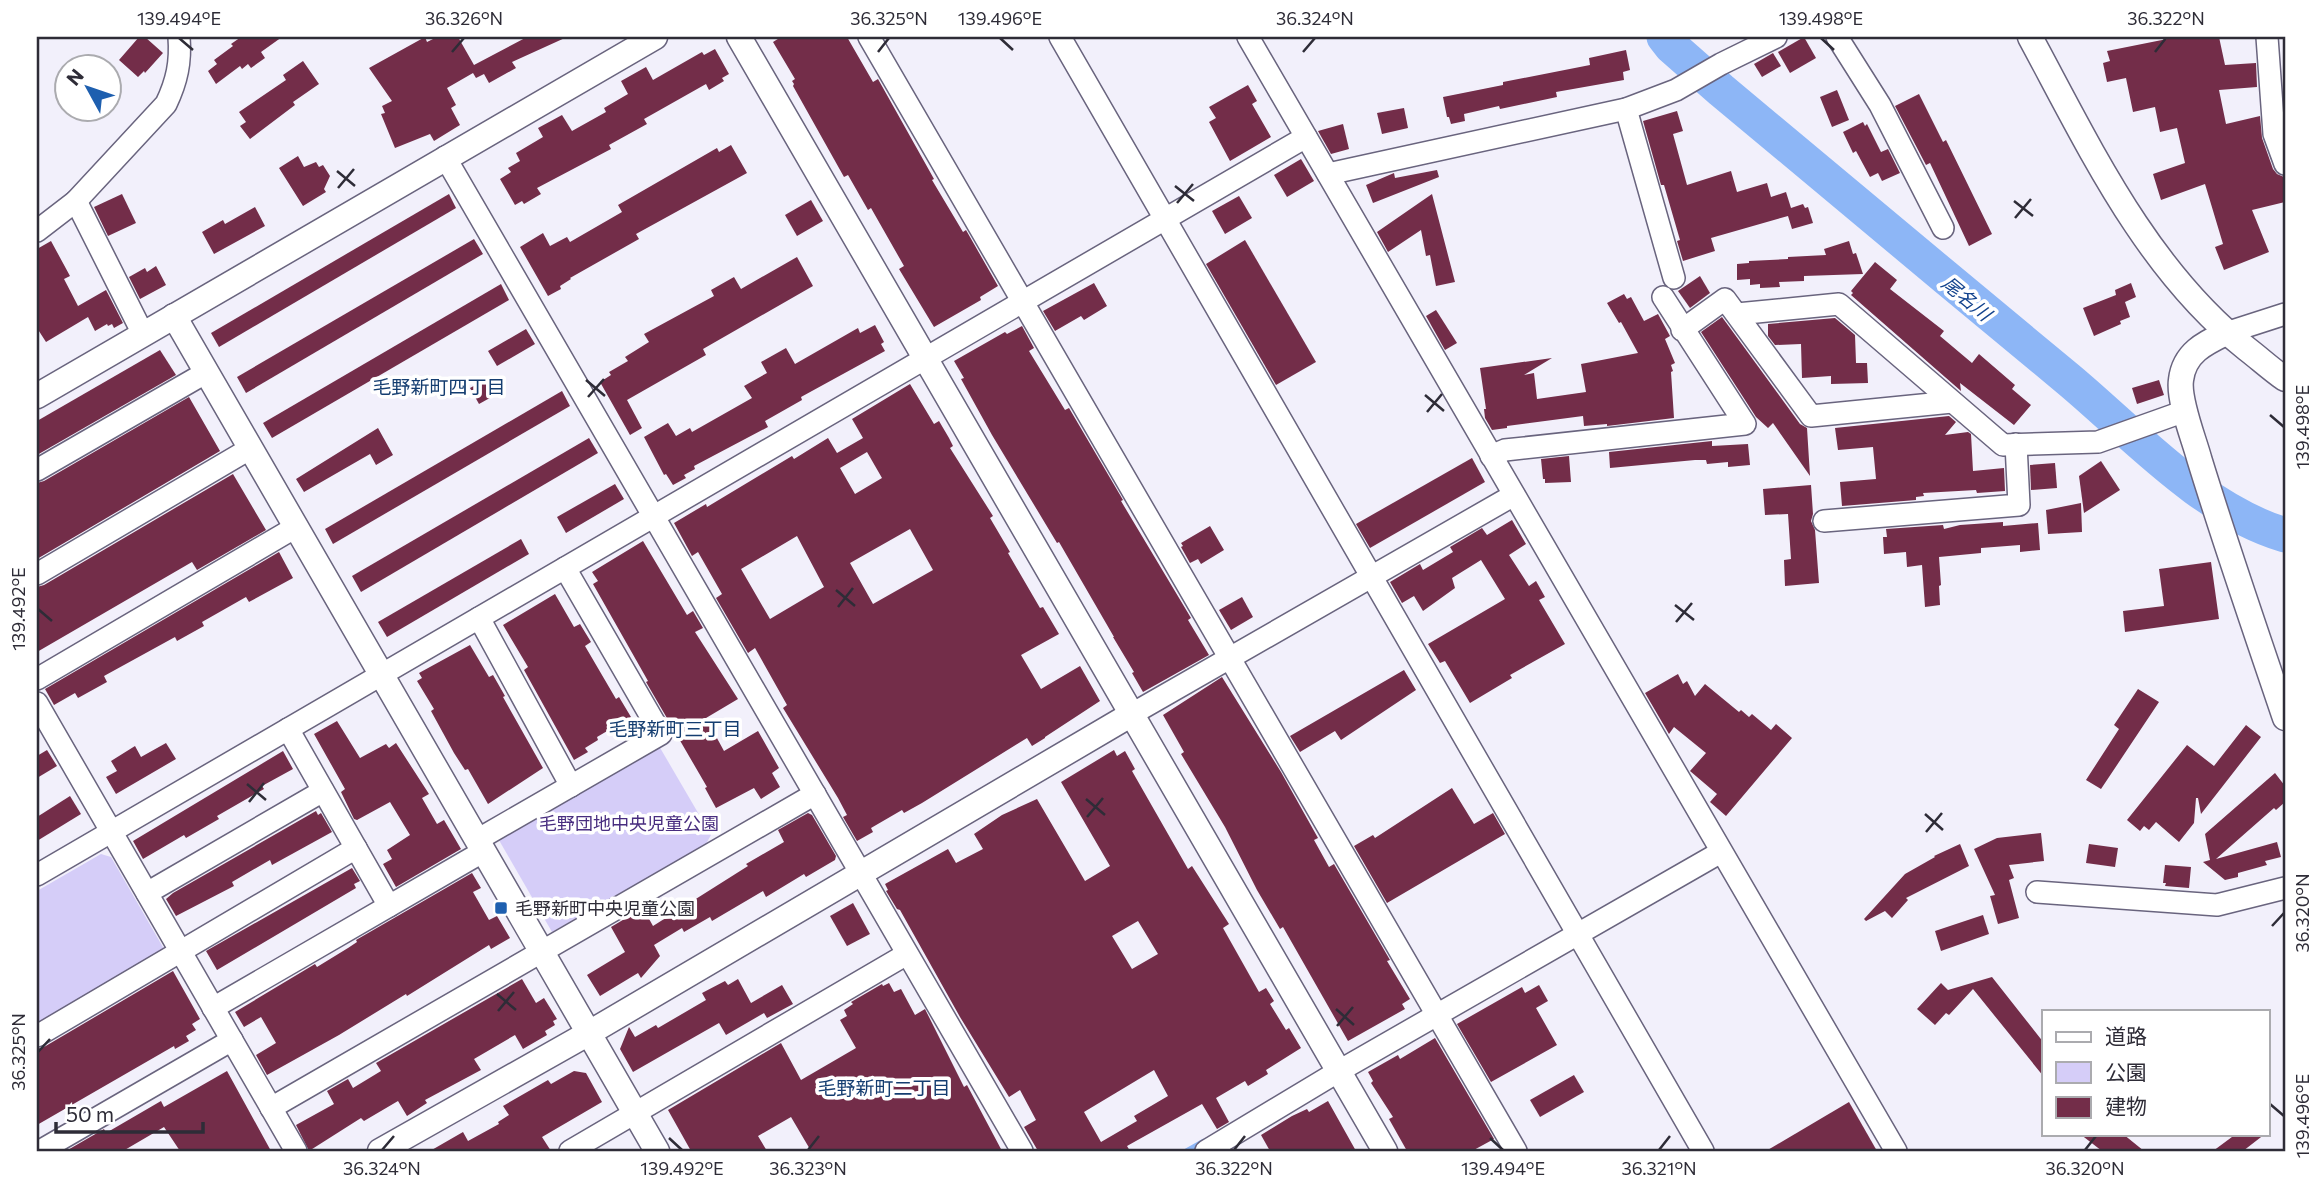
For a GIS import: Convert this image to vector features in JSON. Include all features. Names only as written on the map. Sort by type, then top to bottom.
[{"type":"street","points":[[37,231],[76,201],[166,104],[180,67],[179,37]]},
{"type":"street","points":[[37,396],[655,37]]},
{"type":"street","points":[[739,37],[1385,1151]]},
{"type":"street","points":[[869,37],[1516,1151]]},
{"type":"street","points":[[1060,37],[1703,1151]]},
{"type":"street","points":[[1248,37],[1896,1151]]},
{"type":"street","points":[[1328,174],[1626,109],[1675,90],[1776,37]]},
{"type":"street","points":[[1838,37],[1880,105],[1943,228]]},
{"type":"street","points":[[2030,37],[2125,209],[2158,257],[2188,294],[2226,333],[2285,379]]},
{"type":"street","points":[[2267,37],[2274,134],[2285,164]]},
{"type":"street","points":[[1626,109],[1674,278]]},
{"type":"street","points":[[37,875],[1306,137]]},
{"type":"street","points":[[445,157],[1022,1151]]},
{"type":"street","points":[[76,201],[143,334]]},
{"type":"street","points":[[1491,456],[1505,450],[1745,424],[1663,297]]},
{"type":"street","points":[[1682,330],[1725,299],[1811,416],[1952,402]]},
{"type":"street","points":[[1737,314],[1839,304],[2003,444],[2098,442],[2185,411]]},
{"type":"street","points":[[2285,314],[2226,333],[2200,345],[2186,364],[2180,382],[2185,411],[2206,482],[2285,718]]},
{"type":"street","points":[[174,316],[657,1151]]},
{"type":"street","points":[[37,470],[207,372]]},
{"type":"street","points":[[1824,521],[2018,505],[2016,444]]},
{"type":"street","points":[[37,574],[251,448]]},
{"type":"street","points":[[380,1151],[589,1033],[1132,714],[1514,495]]},
{"type":"street","points":[[37,679],[296,527]]},
{"type":"street","points":[[213,1008],[389,906],[571,786],[661,734],[565,568]]},
{"type":"street","points":[[479,618],[571,786]]},
{"type":"street","points":[[37,703],[296,1151]]},
{"type":"street","points":[[288,729],[389,906]]},
{"type":"street","points":[[147,893],[323,791]]},
{"type":"street","points":[[271,1108],[815,794]]},
{"type":"street","points":[[37,1036],[356,848]]},
{"type":"street","points":[[1206,1151],[1339,1071],[1721,852]]},
{"type":"street","points":[[2037,892],[2217,905],[2285,888]]},
{"type":"street","points":[[570,1151],[907,954]]},
{"type":"street","points":[[40,1151],[232,1040]]},
{"type":"green space","name":"毛野団地中央児童公園","points":[[659,746],[711,835],[706,844],[552,932],[496,835]]},
{"type":"green space","points":[[101,854],[111,857],[164,949],[162,955],[37,1028],[37,891]]},
{"type":"building","points":[[139,37],[145,37],[163,53],[138,77],[122,63],[122,57]]},
{"type":"building","points":[[241,37],[282,37],[261,52],[265,58],[251,68],[248,64],[242,69],[240,66],[216,84],[208,71],[217,64],[214,60]]},
{"type":"building","points":[[425,37],[427,42],[437,37],[458,37],[474,65],[527,37],[567,37],[512,62],[516,68],[489,83],[484,74],[476,78],[473,73],[447,88],[456,105],[451,108],[460,125],[434,141],[430,134],[395,148],[381,114],[385,113],[382,106],[392,101],[369,68]]},
{"type":"building","points":[[781,37],[847,37],[873,82],[878,79],[934,179],[932,180],[963,232],[966,230],[998,286],[980,297],[981,300],[934,327],[899,269],[904,266],[871,208],[868,210],[848,175],[844,177],[793,86],[792,81],[795,79],[773,42]]},
{"type":"building","points":[[1804,37],[1816,58],[1790,73],[1778,52]]},
{"type":"building","points":[[2177,37],[2219,37],[2225,65],[2256,63],[2257,87],[2219,90],[2226,124],[2260,116],[2262,138],[2273,169],[2284,177],[2285,202],[2252,210],[2269,252],[2224,270],[2215,247],[2223,244],[2205,184],[2161,200],[2153,174],[2185,163],[2177,128],[2160,132],[2155,107],[2133,112],[2126,78],[2107,82],[2103,63],[2110,61],[2107,51]]},
{"type":"building","points":[[715,49],[729,74],[722,78],[724,81],[709,90],[706,84],[644,119],[647,124],[609,145],[611,149],[537,188],[541,194],[524,204],[522,201],[515,205],[500,179],[511,172],[508,168],[520,161],[516,153],[543,137],[538,128],[562,115],[572,131],[606,112],[604,108],[628,94],[621,81],[646,67],[653,80],[702,52],[704,55]]},
{"type":"building","points":[[1626,50],[1630,70],[1623,72],[1624,80],[1556,92],[1557,97],[1464,114],[1465,121],[1451,124],[1447,117],[1443,97],[1590,65],[1589,58]]},
{"type":"building","points":[[1773,53],[1781,66],[1762,77],[1754,64]]},
{"type":"building","points":[[303,61],[319,84],[293,102],[295,105],[250,139],[240,126],[246,122],[239,112],[286,80],[283,75]]},
{"type":"building","points":[[1248,85],[1257,101],[1252,104],[1271,137],[1230,161],[1209,122],[1216,118],[1209,107]]},
{"type":"building","points":[[1837,90],[1849,120],[1832,127],[1820,97]]},
{"type":"building","points":[[1919,94],[1943,142],[1946,140],[1992,234],[1969,246],[1930,163],[1926,165],[1895,106]]},
{"type":"building","points":[[1404,108],[1408,128],[1382,134],[1377,113]]},
{"type":"building","points":[[1677,111],[1683,131],[1673,134],[1687,185],[1731,171],[1737,192],[1767,183],[1771,197],[1786,192],[1791,208],[1803,204],[1805,208],[1808,207],[1813,223],[1792,229],[1788,216],[1711,238],[1715,251],[1683,261],[1677,241],[1680,240],[1643,121]]},
{"type":"building","points":[[1863,122],[1865,126],[1867,124],[1881,152],[1888,149],[1900,173],[1882,181],[1878,173],[1870,177],[1856,151],[1853,153],[1843,132]]},
{"type":"building","points":[[1343,124],[1349,149],[1331,154],[1318,131]]},
{"type":"building","points":[[731,145],[747,173],[636,234],[639,239],[570,278],[560,286],[561,289],[548,296],[520,247],[543,233],[550,246],[567,237],[570,242],[622,212],[618,205],[717,148],[719,152]]},
{"type":"building","points":[[298,156],[304,167],[316,162],[319,167],[323,165],[330,176],[324,189],[326,192],[303,206],[279,168]]},
{"type":"building","points":[[1301,159],[1314,181],[1287,197],[1274,175]]},
{"type":"building","points":[[1437,170],[1439,177],[1373,203],[1366,185],[1394,173],[1395,178]]},
{"type":"building","points":[[122,194],[136,223],[108,236],[94,207]]},
{"type":"building","points":[[449,194],[456,208],[219,347],[211,333]]},
{"type":"building","points":[[1432,194],[1455,282],[1436,286],[1430,255],[1426,256],[1421,230],[1388,252],[1377,232]]},
{"type":"building","points":[[1239,196],[1252,218],[1225,234],[1212,211]]},
{"type":"building","points":[[811,200],[823,221],[797,236],[785,215]]},
{"type":"building","points":[[255,207],[265,226],[214,254],[202,232],[223,220],[225,224]]},
{"type":"building","points":[[474,239],[483,254],[246,393],[237,377]]},
{"type":"building","points":[[1245,240],[1316,362],[1276,385],[1206,264]]},
{"type":"building","points":[[51,241],[70,276],[64,279],[78,306],[106,290],[123,323],[114,328],[112,324],[107,324],[95,331],[88,317],[46,342],[37,328],[37,249]]},
{"type":"building","points":[[1849,241],[1863,274],[1804,276],[1804,281],[1779,282],[1780,287],[1760,288],[1760,284],[1750,285],[1750,279],[1737,280],[1737,264],[1826,255],[1824,249]]},
{"type":"building","points":[[797,257],[813,286],[703,349],[706,355],[627,400],[642,428],[630,435],[600,382],[611,375],[609,372],[628,361],[625,357],[649,342],[644,334],[714,296],[711,290],[734,277],[741,289]]},
{"type":"building","points":[[1875,262],[1897,280],[1890,289],[1944,331],[1940,336],[1972,363],[1979,354],[2015,385],[2012,389],[2031,405],[2014,425],[1960,383],[1961,391],[1851,295],[1851,291]]},
{"type":"building","points":[[156,266],[166,285],[140,299],[129,277],[145,268],[147,272]]},
{"type":"building","points":[[1700,276],[1710,293],[1690,308],[1678,291]]},
{"type":"building","points":[[1094,283],[1107,306],[1084,320],[1081,316],[1055,331],[1043,311]]},
{"type":"building","points":[[2131,283],[2136,297],[2125,302],[2130,317],[2094,336],[2083,308],[2116,295],[2115,290]]},
{"type":"building","points":[[501,284],[509,300],[272,438],[263,423]]},
{"type":"building","points":[[1624,294],[1627,299],[1631,297],[1644,321],[1658,314],[1670,336],[1665,339],[1675,363],[1671,365],[1674,418],[1584,426],[1583,416],[1492,430],[1485,418],[1480,368],[1552,358],[1524,375],[1534,373],[1537,399],[1586,392],[1581,364],[1638,353],[1607,303]]},
{"type":"building","points":[[1436,310],[1457,343],[1445,350],[1426,316]]},
{"type":"building","points":[[1722,317],[1800,424],[1807,428],[1810,476],[1773,423],[1768,428],[1756,417],[1701,332]]},
{"type":"building","points":[[1835,318],[1855,335],[1856,363],[1867,363],[1868,383],[1831,384],[1831,376],[1802,378],[1801,344],[1775,345],[1768,336],[1768,324]]},
{"type":"building","points":[[875,325],[884,342],[881,344],[885,351],[801,397],[802,400],[765,421],[768,427],[694,466],[695,469],[684,475],[686,478],[673,485],[666,474],[664,475],[644,437],[668,423],[676,436],[690,428],[692,432],[752,398],[744,386],[767,373],[761,362],[786,348],[795,364],[858,328],[860,333]]},
{"type":"building","points":[[1022,326],[1034,348],[1029,351],[1065,410],[1069,408],[1191,618],[1188,620],[1209,655],[1143,692],[1059,542],[1057,543],[992,435],[954,361],[1005,332],[1007,334]]},
{"type":"building","points":[[526,329],[535,344],[497,366],[488,351]]},
{"type":"building","points":[[160,350],[176,375],[37,455],[37,421]]},
{"type":"building","points":[[488,378],[497,394],[479,404],[470,388]]},
{"type":"building","points":[[2159,380],[2164,395],[2137,404],[2132,388]]},
{"type":"building","points":[[910,384],[934,424],[939,421],[953,446],[950,448],[993,516],[990,518],[1010,552],[1008,553],[1040,608],[1043,607],[1059,634],[1021,655],[1041,689],[1080,666],[1100,701],[1032,746],[1027,738],[922,803],[904,813],[902,810],[871,828],[873,832],[857,841],[843,817],[847,815],[783,708],[787,705],[755,648],[748,653],[716,598],[722,594],[698,552],[692,556],[674,523],[828,438],[837,453],[863,438],[852,419]],"holes":[[[867,452],[882,478],[855,494],[840,468]],[[910,529],[933,570],[873,604],[850,563]],[[797,536],[824,587],[770,619],[741,569]]]},
{"type":"building","points":[[562,391],[570,406],[333,544],[325,529]]},
{"type":"building","points":[[189,397],[220,451],[37,559],[37,483]]},
{"type":"building","points":[[1949,416],[1956,422],[1945,435],[1968,432],[1971,434],[1973,471],[2004,468],[2005,491],[1923,493],[1924,496],[1916,497],[1916,500],[1842,506],[1840,482],[1876,479],[1873,447],[1838,450],[1835,428]]},
{"type":"building","points":[[378,428],[393,455],[376,465],[370,454],[304,492],[296,479]]},
{"type":"building","points":[[589,438],[598,453],[361,592],[352,576]]},
{"type":"building","points":[[1712,441],[1712,446],[1748,444],[1750,465],[1728,467],[1728,462],[1707,464],[1706,460],[1695,460],[1610,468],[1609,452]]},
{"type":"building","points":[[1569,456],[1571,482],[1545,483],[1541,459]]},
{"type":"building","points":[[1472,458],[1485,482],[1370,548],[1356,524]]},
{"type":"building","points":[[2101,461],[2120,490],[2084,513],[2079,476]]},
{"type":"building","points":[[2055,463],[2057,488],[2031,490],[2030,465]]},
{"type":"building","points":[[233,474],[266,530],[197,570],[192,562],[37,652],[37,587]]},
{"type":"building","points":[[615,484],[624,499],[566,533],[557,517]]},
{"type":"building","points":[[1811,485],[1811,521],[1815,530],[1819,583],[1785,586],[1784,560],[1791,559],[1788,514],[1765,515],[1763,489]]},
{"type":"building","points":[[2081,503],[2082,532],[2048,534],[2046,510]]},
{"type":"building","points":[[1512,520],[1526,544],[1509,555],[1529,586],[1536,581],[1545,597],[1539,600],[1565,644],[1510,675],[1512,678],[1470,703],[1445,661],[1440,663],[1428,644],[1505,599],[1481,560],[1452,578],[1455,588],[1423,611],[1414,596],[1402,603],[1390,582],[1420,564],[1423,570],[1453,552],[1450,547],[1482,528],[1487,535]]},
{"type":"building","points":[[2003,522],[2003,526],[2038,523],[2040,550],[2020,552],[2020,545],[1981,548],[1981,553],[1939,557],[1940,605],[1925,607],[1922,565],[1907,567],[1906,552],[1884,554],[1883,537],[1887,537],[1886,529],[1943,525],[1944,529]]},
{"type":"building","points":[[1210,526],[1224,550],[1201,564],[1198,559],[1190,563],[1181,543]]},
{"type":"building","points":[[521,539],[529,554],[387,637],[378,622]]},
{"type":"building","points":[[643,541],[687,615],[693,611],[703,628],[695,632],[738,699],[706,718],[724,751],[758,731],[779,768],[772,773],[780,787],[761,799],[754,788],[716,808],[705,788],[707,787],[593,584],[598,581],[592,572]]},
{"type":"building","points":[[279,552],[293,578],[249,602],[246,597],[202,622],[204,626],[177,641],[175,637],[104,676],[107,682],[78,698],[75,693],[54,705],[45,689]]},
{"type":"building","points":[[2211,562],[2219,619],[2125,632],[2123,611],[2164,606],[2159,569]]},
{"type":"building","points":[[555,594],[574,627],[580,624],[591,642],[585,646],[616,699],[619,697],[631,717],[597,737],[598,740],[585,748],[588,752],[574,760],[524,670],[528,667],[503,625]]},
{"type":"building","points":[[1242,597],[1253,617],[1231,630],[1219,610]]},
{"type":"building","points":[[470,645],[489,677],[493,675],[543,768],[488,804],[468,769],[465,770],[454,753],[431,711],[434,709],[417,681],[422,678],[419,673]]},
{"type":"building","points":[[1404,670],[1416,690],[1341,740],[1335,731],[1300,752],[1290,736]]},
{"type":"building","points":[[1678,674],[1683,684],[1687,681],[1695,696],[1705,684],[1739,712],[1741,710],[1749,717],[1752,714],[1771,730],[1776,724],[1792,738],[1726,816],[1710,802],[1717,794],[1690,771],[1706,753],[1674,727],[1669,734],[1645,693]]},
{"type":"building","points":[[1222,677],[1281,772],[1318,838],[1314,840],[1329,867],[1334,864],[1410,999],[1402,1004],[1405,1009],[1348,1041],[1283,927],[1280,929],[1257,890],[1225,827],[1181,754],[1184,752],[1163,715]]},
{"type":"building","points":[[2138,689],[2159,702],[2101,789],[2086,780],[2119,729],[2114,725]]},
{"type":"building","points":[[337,721],[360,758],[386,744],[389,748],[396,743],[429,794],[422,798],[437,824],[444,820],[461,849],[396,887],[383,864],[392,859],[387,850],[410,835],[390,802],[357,820],[354,819],[341,792],[345,789],[314,734]]},
{"type":"building","points":[[2246,725],[2261,737],[2201,814],[2196,798],[2194,823],[2179,842],[2156,822],[2149,830],[2144,826],[2140,831],[2127,820],[2187,745],[2214,766]]},
{"type":"building","points":[[166,743],[176,759],[116,794],[106,777],[117,771],[111,761],[135,746],[141,757]]},
{"type":"building","points":[[47,750],[57,766],[37,778],[37,756]]},
{"type":"building","points":[[1114,750],[1117,756],[1125,751],[1135,769],[1132,771],[1188,869],[1192,866],[1229,924],[1223,928],[1259,992],[1266,988],[1274,1001],[1270,1004],[1301,1048],[1266,1070],[1268,1074],[1248,1086],[1245,1081],[1216,1098],[1229,1122],[1217,1129],[1202,1104],[1127,1146],[1130,1151],[1038,1151],[1024,1127],[1036,1120],[1020,1090],[1009,1097],[900,910],[886,891],[888,890],[885,884],[948,849],[956,863],[983,849],[974,834],[1002,815],[1037,799],[1085,881],[1110,866],[1061,782]],"holes":[[[1138,921],[1158,954],[1132,969],[1112,936]],[[1154,1070],[1168,1096],[1134,1116],[1137,1121],[1101,1142],[1084,1112]]]},
{"type":"building","points":[[283,751],[293,769],[217,816],[219,819],[186,838],[184,835],[143,859],[133,841]]},
{"type":"building","points":[[2275,773],[2285,786],[2285,802],[2276,810],[2274,808],[2216,859],[2277,842],[2281,857],[2265,861],[2267,865],[2238,873],[2238,877],[2225,880],[2203,862],[2210,860],[2205,834]]},
{"type":"building","points":[[1452,788],[1474,824],[1493,813],[1505,834],[1387,903],[1354,846],[1373,835],[1375,838]]},
{"type":"building","points":[[70,796],[81,814],[37,841],[37,817]]},
{"type":"building","points":[[316,811],[318,815],[321,813],[332,832],[272,865],[270,860],[232,882],[234,886],[176,916],[166,899],[173,893]]},
{"type":"building","points":[[808,813],[812,815],[836,856],[835,860],[806,877],[804,874],[766,897],[763,891],[712,921],[710,917],[684,932],[682,928],[654,945],[660,956],[641,978],[638,973],[600,996],[587,975],[625,952],[611,927],[643,908],[653,926],[784,842],[778,830]]},
{"type":"building","points":[[2041,833],[2044,861],[2009,865],[2014,878],[2009,880],[2019,918],[1998,924],[1990,896],[1995,895],[1974,849],[1997,838]]},
{"type":"building","points":[[1960,844],[1969,866],[1906,898],[1908,900],[1892,918],[1885,911],[1866,921],[1864,919],[1905,874]]},
{"type":"building","points":[[2089,844],[2118,848],[2115,867],[2086,863]]},
{"type":"building","points":[[2165,865],[2191,867],[2189,888],[2165,886]]},
{"type":"building","points":[[352,868],[360,881],[354,884],[356,888],[217,970],[206,951]]},
{"type":"building","points":[[472,873],[481,888],[473,892],[489,920],[497,916],[510,938],[491,949],[489,945],[407,996],[406,994],[267,1075],[256,1055],[276,1043],[261,1017],[244,1027],[235,1012],[315,964],[317,967],[357,942],[356,940]]},
{"type":"building","points":[[853,903],[870,934],[847,946],[830,916]]},
{"type":"building","points":[[1983,915],[1989,934],[1941,951],[1935,931]]},
{"type":"building","points":[[173,971],[200,1019],[192,1024],[196,1030],[186,1036],[189,1041],[175,1049],[174,1046],[37,1125],[37,1049]]},
{"type":"building","points":[[1992,977],[2042,1040],[2042,1075],[1973,989],[1949,1015],[1946,1013],[1935,1025],[1917,1009],[1941,983],[1948,990]]},
{"type":"building","points":[[522,979],[536,1003],[544,998],[557,1019],[553,1021],[555,1025],[545,1031],[547,1035],[523,1049],[515,1035],[474,1059],[481,1070],[425,1100],[427,1103],[407,1116],[398,1101],[364,1121],[361,1118],[309,1151],[296,1125],[334,1104],[327,1091],[348,1079],[353,1088],[381,1071],[376,1063]]},
{"type":"building","points":[[738,979],[751,1003],[782,985],[793,1004],[767,1018],[764,1013],[726,1035],[719,1023],[633,1072],[620,1049],[629,1027],[635,1037],[656,1025],[658,1028],[706,1000],[702,993],[725,981],[728,985]]},
{"type":"building","points":[[889,983],[894,992],[901,989],[915,1015],[925,1009],[964,1087],[967,1085],[1002,1151],[811,1151],[791,1117],[758,1136],[767,1151],[691,1151],[668,1110],[781,1043],[801,1080],[856,1048],[840,1020],[847,1016],[844,1010],[853,1004],[851,1002],[882,984],[883,986]]},
{"type":"building","points":[[1539,985],[1548,1001],[1536,1008],[1557,1045],[1491,1082],[1457,1024],[1522,987],[1525,993]]},
{"type":"building","points":[[1435,1038],[1494,1139],[1472,1151],[1407,1151],[1389,1119],[1393,1117],[1371,1083],[1373,1081],[1368,1072],[1398,1055],[1400,1059]]},
{"type":"building","points":[[227,1071],[271,1151],[180,1151],[164,1127],[123,1151],[66,1151],[104,1129],[106,1133],[161,1101],[164,1107]]},
{"type":"building","points":[[574,1071],[586,1073],[602,1102],[542,1137],[551,1151],[430,1151],[463,1132],[468,1141],[499,1124],[498,1122],[509,1115],[503,1106],[548,1080],[551,1084]]},
{"type":"building","points":[[1574,1075],[1584,1092],[1540,1117],[1530,1100]]},
{"type":"building","points":[[1328,1101],[1356,1151],[1270,1151],[1261,1135],[1292,1116],[1307,1109],[1309,1112]]},
{"type":"building","points":[[1849,1102],[1877,1151],[1766,1151]]},
{"type":"building","points":[[2083,1136],[2125,1136],[2144,1151],[2102,1151]]},
{"type":"building","points":[[2233,1136],[2262,1136],[2243,1151],[2213,1151]]},
{"type":"waterway","name":"尾名川","points":[[1664,37],[1721,90],[2068,379],[2170,468],[2225,508],[2285,535]]},
{"type":"waterway","points":[[1187,1151],[1203,1142]]},
{"type":"place","name":"毛野新町中央児童公園","points":[[501,908]]},
{"type":"district","name":"毛野新町四丁目","points":[[439,386]]},
{"type":"district","name":"毛野新町三丁目","points":[[675,728]]},
{"type":"district","name":"毛野新町二丁目","points":[[884,1087]]}]
